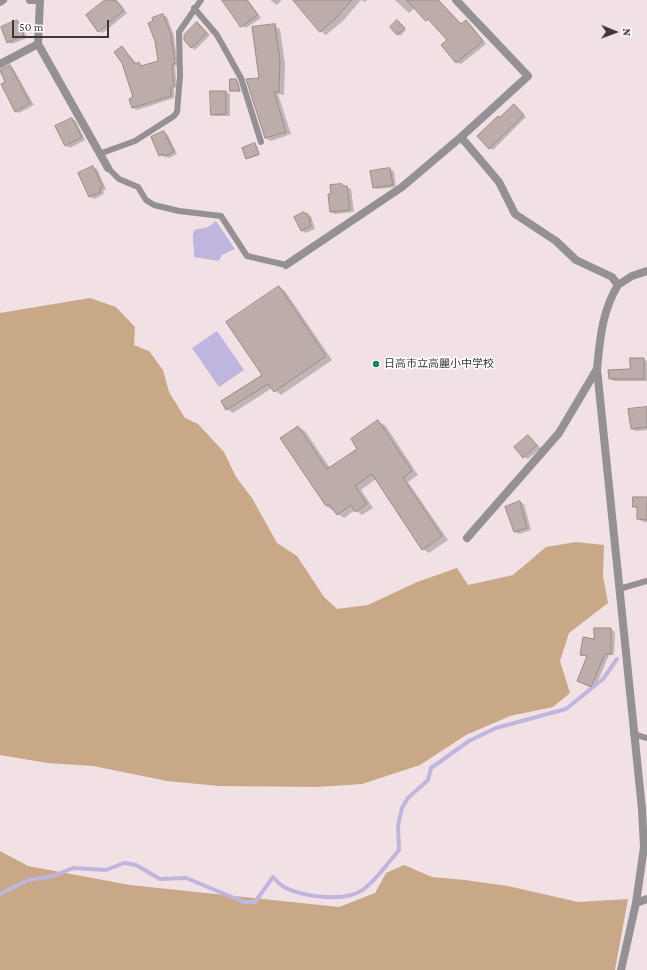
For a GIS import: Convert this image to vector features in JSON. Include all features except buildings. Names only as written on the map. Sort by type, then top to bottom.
[{"type":"street","points":[[30,0],[40,0],[38,44],[108,168]]},
{"type":"street","points":[[286,265],[402,187],[461,137],[528,76],[456,0]]},
{"type":"street","points":[[0,64],[38,44]]},
{"type":"street","points":[[461,137],[499,182],[515,214],[556,241],[576,260],[612,278],[618,285]]},
{"type":"street","points":[[621,970],[636,903],[645,848],[597,369],[601,326],[609,299],[618,285],[632,276],[647,271]]},
{"type":"street","points":[[467,538],[559,433],[597,369]]},
{"type":"street","points":[[639,786],[647,779]]},
{"type":"street","points":[[636,903],[647,899]]},
{"type":"lane","points":[[99,154],[135,141],[174,116],[177,112],[180,76],[179,32],[194,8],[201,0]]},
{"type":"lane","points":[[194,8],[217,35],[241,78],[261,142]]},
{"type":"lane","points":[[108,168],[119,179],[138,187],[146,200],[154,205],[179,211],[221,216],[247,256],[286,265]]},
{"type":"lane","points":[[619,589],[647,581]]},
{"type":"lane","points":[[633,734],[647,738]]},
{"type":"shaded area","points":[[216,221],[235,249],[222,255],[219,261],[194,257],[194,230],[208,227]]},
{"type":"shaded area","points":[[90,298],[116,307],[135,327],[134,345],[149,351],[163,370],[169,392],[185,418],[198,424],[224,452],[236,477],[252,498],[277,543],[297,556],[324,597],[337,609],[368,605],[417,582],[457,568],[468,585],[513,575],[546,547],[576,542],[604,545],[603,576],[608,603],[569,633],[560,661],[570,693],[553,707],[510,716],[466,735],[420,765],[362,784],[317,787],[219,786],[167,781],[93,766],[47,763],[0,755],[0,313]]},
{"type":"shaded area","points":[[217,331],[244,370],[219,387],[192,348]]},
{"type":"shaded area","points":[[0,851],[28,866],[130,885],[339,907],[375,893],[386,873],[404,865],[432,877],[508,886],[578,902],[628,899],[615,970],[0,970]]},
{"type":"waterway","points":[[0,894],[28,880],[53,876],[73,868],[106,870],[124,863],[136,865],[160,879],[186,878],[244,902],[255,902],[273,877],[284,887],[302,894],[336,897],[356,893],[364,889],[373,881],[399,850],[398,826],[402,808],[408,798],[428,780],[431,768],[469,741],[496,728],[566,709],[603,679],[617,659]]},
{"type":"place","name":"日高市立高麗小中学校","points":[[376,364]]}]
